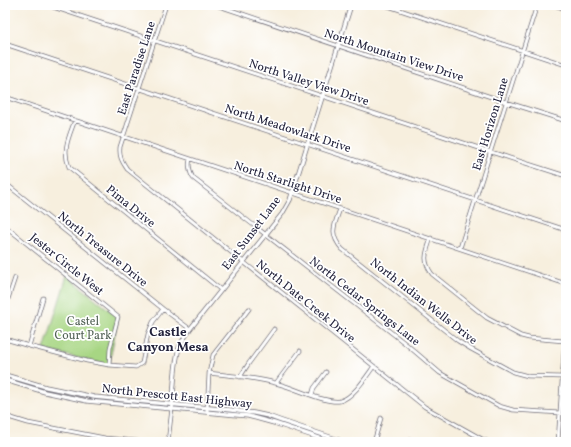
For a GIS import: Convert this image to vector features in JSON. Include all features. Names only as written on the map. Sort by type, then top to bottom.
[{"type":"street","name":"North Valley View Drive","points":[[47,5],[566,176]]},
{"type":"street","name":"East Paradise Lane","points":[[124,137],[166,5]]},
{"type":"street","name":"North Mountain View Drive","points":[[216,5],[566,121]]},
{"type":"street","name":"East Sunset Lane","points":[[168,442],[176,359],[181,344],[190,329],[287,206],[350,5]]},
{"type":"street","points":[[385,5],[566,65]]},
{"type":"street","name":"East Horizon Lane","points":[[460,248],[537,5]]},
{"type":"street","points":[[554,5],[566,9]]},
{"type":"street","name":"North Meadowlark Drive","points":[[5,44],[566,230]]},
{"type":"street","name":"North Starlight Drive","points":[[5,98],[566,284]]},
{"type":"street","name":"Pima Drive","points":[[75,120],[65,156],[69,167],[221,290]]},
{"type":"street","name":"North Date Creek Drive","points":[[124,137],[120,148],[120,154],[127,169],[425,407],[490,442]]},
{"type":"street","name":"North Cedar Springs Lane","points":[[190,159],[188,165],[193,178],[406,344],[440,373],[499,406],[513,410],[560,413]]},
{"type":"street","name":"North Treasure Drive","points":[[5,183],[190,329]]},
{"type":"street","name":"North Indian Wells Drive","points":[[340,209],[334,225],[334,238],[340,246],[458,341],[471,350],[513,372],[528,376],[562,377]]},
{"type":"street","name":"Jester Circle West","points":[[5,226],[118,316],[110,348],[109,365]]},
{"type":"street","points":[[431,238],[425,256],[428,268],[432,274],[479,312],[487,318],[521,336],[564,341]]},
{"type":"street","points":[[5,308],[15,278]]},
{"type":"street","points":[[29,346],[43,298]]},
{"type":"street","points":[[5,339],[87,361],[109,365],[136,367],[142,363],[148,334],[153,322],[163,309]]},
{"type":"street","points":[[207,410],[209,374],[213,355],[249,309]]},
{"type":"street","points":[[558,442],[566,321]]},
{"type":"street","points":[[240,376],[274,329]]},
{"type":"street","points":[[276,383],[300,351]]},
{"type":"street","points":[[209,374],[240,376],[276,383],[330,401],[340,400],[351,395],[374,366]]},
{"type":"street","points":[[312,395],[314,388],[326,372]]},
{"type":"street","name":"North Prescott East Highway","points":[[5,375],[68,395]]},
{"type":"street","name":"North Prescott East Highway","points":[[5,380],[45,392],[248,416],[291,426],[345,442]]},
{"type":"street","points":[[5,416],[28,423],[104,440],[147,442]]},
{"type":"street","points":[[374,442],[381,418]]},
{"type":"street","name":"North Prescott East Highway","points":[[291,426],[331,442]]},
{"type":"green space","name":"Castel Court Park","points":[[67,276],[118,317],[109,365],[44,350]]},
{"type":"district","name":"Castle Canyon Mesa","points":[[168,338]]}]
